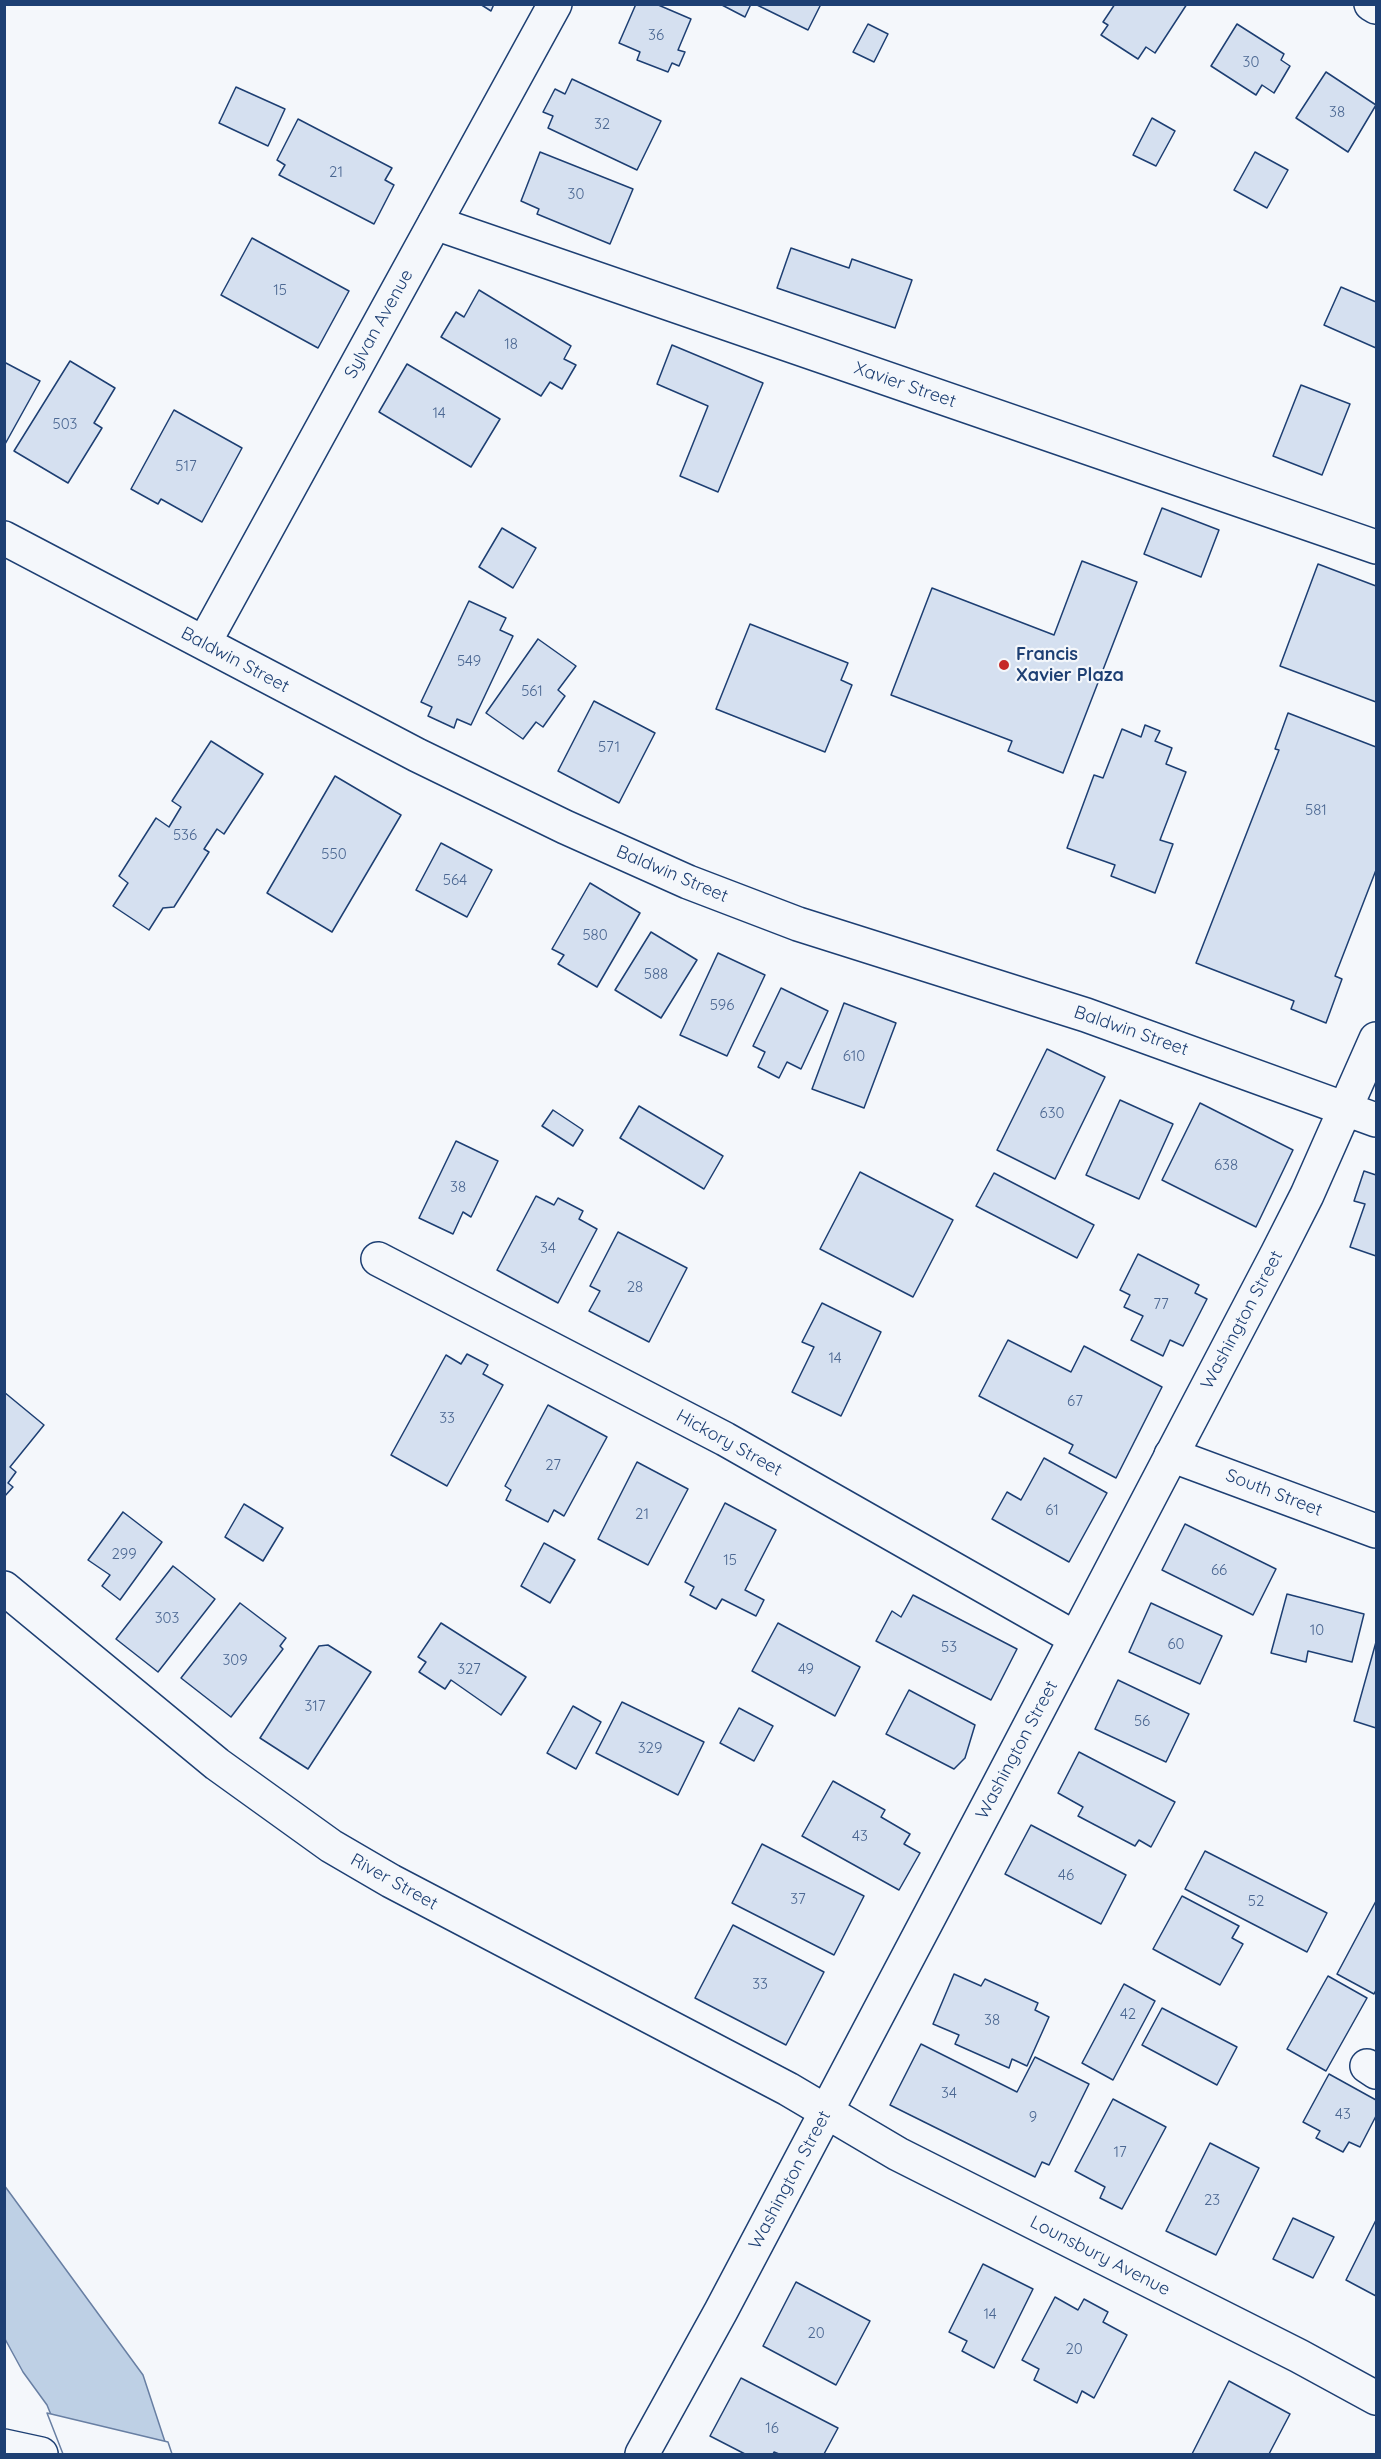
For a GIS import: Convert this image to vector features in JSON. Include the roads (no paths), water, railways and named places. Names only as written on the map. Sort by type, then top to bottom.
[{"type":"street","name":"Sylvan Avenue","points":[[204,643],[555,4]]},
{"type":"street","points":[[1371,4],[1377,7]]},
{"type":"street","name":"Xavier Street","points":[[435,223],[1377,547]]},
{"type":"street","name":"Baldwin Street","points":[[4,538],[417,755],[565,827],[688,882],[798,924],[1086,1015],[1377,1120]]},
{"type":"street","name":"Washington Street","points":[[642,2454],[1172,1455],[1307,1195],[1377,1039]]},
{"type":"street","name":"Hickory Street","points":[[378,1259],[725,1439],[1075,1638]]},
{"type":"street","name":"South Street","points":[[1172,1455],[1377,1531]]},
{"type":"street","name":"River Street","points":[[4,1588],[218,1764],[331,1846],[391,1881],[777,2083],[826,2111]]},
{"type":"street","name":"Lounsbury Avenue","points":[[826,2111],[898,2154],[1377,2398]]},
{"type":"street","points":[[4,2446],[41,2454]]},
{"type":"water","points":[[4,2185],[143,2375],[169,2454],[67,2454],[47,2405],[23,2372],[5,2339]]},
{"type":"place","name":"Francis Xavier Plaza","points":[[1004,665]]}]
